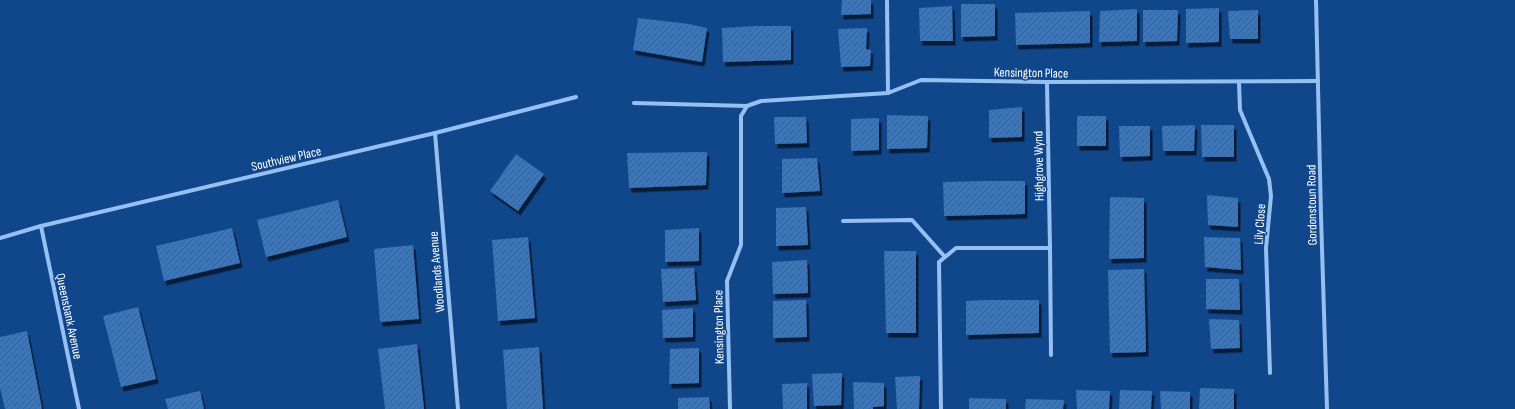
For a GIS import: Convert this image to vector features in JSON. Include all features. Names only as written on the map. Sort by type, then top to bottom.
[{"type":"street","points":[[886,0],[888,93]]},
{"type":"street","name":"Gordonstoun Road","points":[[1316,0],[1327,409]]},
{"type":"street","name":"Kensington Place","points":[[634,103],[747,106],[761,101],[888,93],[922,80],[1046,82],[1318,81]]},
{"type":"street","name":"Highgrove Wynd","points":[[1046,82],[1051,355]]},
{"type":"street","name":"Lily Close","points":[[1239,82],[1240,110],[1269,179],[1271,196],[1266,248],[1270,373]]},
{"type":"street","name":"Southview Place","points":[[0,238],[41,226],[435,133],[576,97]]},
{"type":"street","name":"Kensington Place","points":[[730,409],[727,281],[741,246],[741,116],[747,106]]},
{"type":"street","name":"Woodlands Avenue","points":[[435,133],[458,409]]},
{"type":"street","points":[[844,221],[912,220],[945,257]]},
{"type":"street","name":"Queensbank Avenue","points":[[41,226],[79,409]]},
{"type":"street","points":[[941,409],[939,262],[956,248],[1050,248]]},
{"type":"building","points":[[842,0],[871,0],[871,14],[841,15]]},
{"type":"building","points":[[961,4],[995,4],[995,36],[961,37]]},
{"type":"building","points":[[952,6],[953,41],[920,41],[919,8]]},
{"type":"building","points":[[1219,8],[1219,42],[1186,43],[1186,9]]},
{"type":"building","points":[[1137,9],[1137,41],[1099,42],[1100,11]]},
{"type":"building","points":[[1143,10],[1178,10],[1177,41],[1143,42]]},
{"type":"building","points":[[1258,10],[1258,39],[1230,39],[1228,11]]},
{"type":"building","points":[[1090,11],[1090,43],[1016,45],[1015,13]]},
{"type":"building","points":[[638,18],[689,24],[707,28],[702,62],[633,50]]},
{"type":"building","points":[[791,26],[791,60],[723,62],[722,28]]},
{"type":"building","points":[[867,28],[866,49],[871,50],[870,66],[841,67],[838,29]]},
{"type":"building","points":[[1022,107],[1022,137],[989,138],[989,110]]},
{"type":"building","points":[[887,115],[928,116],[927,148],[887,149]]},
{"type":"building","points":[[1077,116],[1106,116],[1106,146],[1077,146]]},
{"type":"building","points":[[774,117],[806,117],[807,143],[775,144]]},
{"type":"building","points":[[879,118],[879,150],[851,151],[851,119]]},
{"type":"building","points":[[1195,125],[1194,151],[1163,151],[1162,126]]},
{"type":"building","points":[[1201,125],[1234,125],[1234,157],[1202,157]]},
{"type":"building","points":[[1119,126],[1150,126],[1150,156],[1120,157]]},
{"type":"building","points":[[707,152],[706,185],[629,188],[627,153]]},
{"type":"building","points":[[516,154],[544,174],[518,211],[490,191]]},
{"type":"building","points":[[817,158],[820,191],[782,193],[782,159]]},
{"type":"building","points":[[1025,181],[1025,214],[944,216],[943,182]]},
{"type":"building","points":[[1207,195],[1238,198],[1238,227],[1208,225]]},
{"type":"building","points":[[1110,197],[1144,198],[1144,258],[1109,259]]},
{"type":"building","points":[[338,200],[347,237],[266,257],[257,220]]},
{"type":"building","points":[[806,207],[808,245],[776,246],[776,208]]},
{"type":"building","points":[[232,228],[240,263],[164,281],[156,246]]},
{"type":"building","points":[[699,228],[699,261],[665,262],[665,230]]},
{"type":"building","points":[[528,237],[535,318],[498,321],[492,240]]},
{"type":"building","points":[[1204,237],[1240,238],[1241,270],[1205,267]]},
{"type":"building","points":[[413,245],[419,319],[380,322],[374,249]]},
{"type":"building","points":[[884,251],[916,251],[916,333],[886,333]]},
{"type":"building","points":[[807,260],[808,293],[773,294],[772,262]]},
{"type":"building","points":[[694,268],[696,300],[663,302],[661,269]]},
{"type":"building","points":[[1144,269],[1146,352],[1110,353],[1108,270]]},
{"type":"building","points":[[1206,279],[1239,279],[1240,310],[1206,309]]},
{"type":"building","points":[[806,300],[807,337],[773,338],[773,301]]},
{"type":"building","points":[[1039,300],[1039,333],[966,335],[966,301]]},
{"type":"building","points":[[138,307],[156,379],[121,387],[103,316]]},
{"type":"building","points":[[693,308],[693,337],[663,338],[662,310]]},
{"type":"building","points":[[1209,319],[1239,320],[1240,348],[1211,349]]},
{"type":"building","points":[[27,331],[42,409],[5,409],[0,388],[0,337]]},
{"type":"building","points":[[417,344],[424,409],[385,409],[378,349]]},
{"type":"building","points":[[539,347],[543,409],[507,409],[503,350]]},
{"type":"building","points":[[699,348],[699,383],[669,384],[670,349]]},
{"type":"building","points":[[842,373],[841,405],[814,406],[812,374]]},
{"type":"building","points":[[920,376],[919,409],[897,409],[895,377]]},
{"type":"building","points":[[853,382],[884,383],[884,406],[873,407],[873,409],[854,409]]},
{"type":"building","points":[[807,383],[807,409],[783,409],[782,384]]},
{"type":"building","points":[[1200,388],[1234,389],[1234,409],[1199,409]]},
{"type":"building","points":[[1076,390],[1110,391],[1109,409],[1077,409]]},
{"type":"building","points":[[1120,390],[1152,391],[1151,409],[1119,409]]},
{"type":"building","points":[[200,391],[204,409],[168,409],[165,399]]},
{"type":"building","points":[[1160,391],[1190,392],[1190,409],[1161,409]]},
{"type":"building","points":[[709,397],[710,409],[678,409],[678,398]]},
{"type":"building","points":[[969,398],[1006,399],[1006,409],[969,409]]},
{"type":"building","points":[[1026,399],[1064,400],[1063,409],[1025,409]]}]
